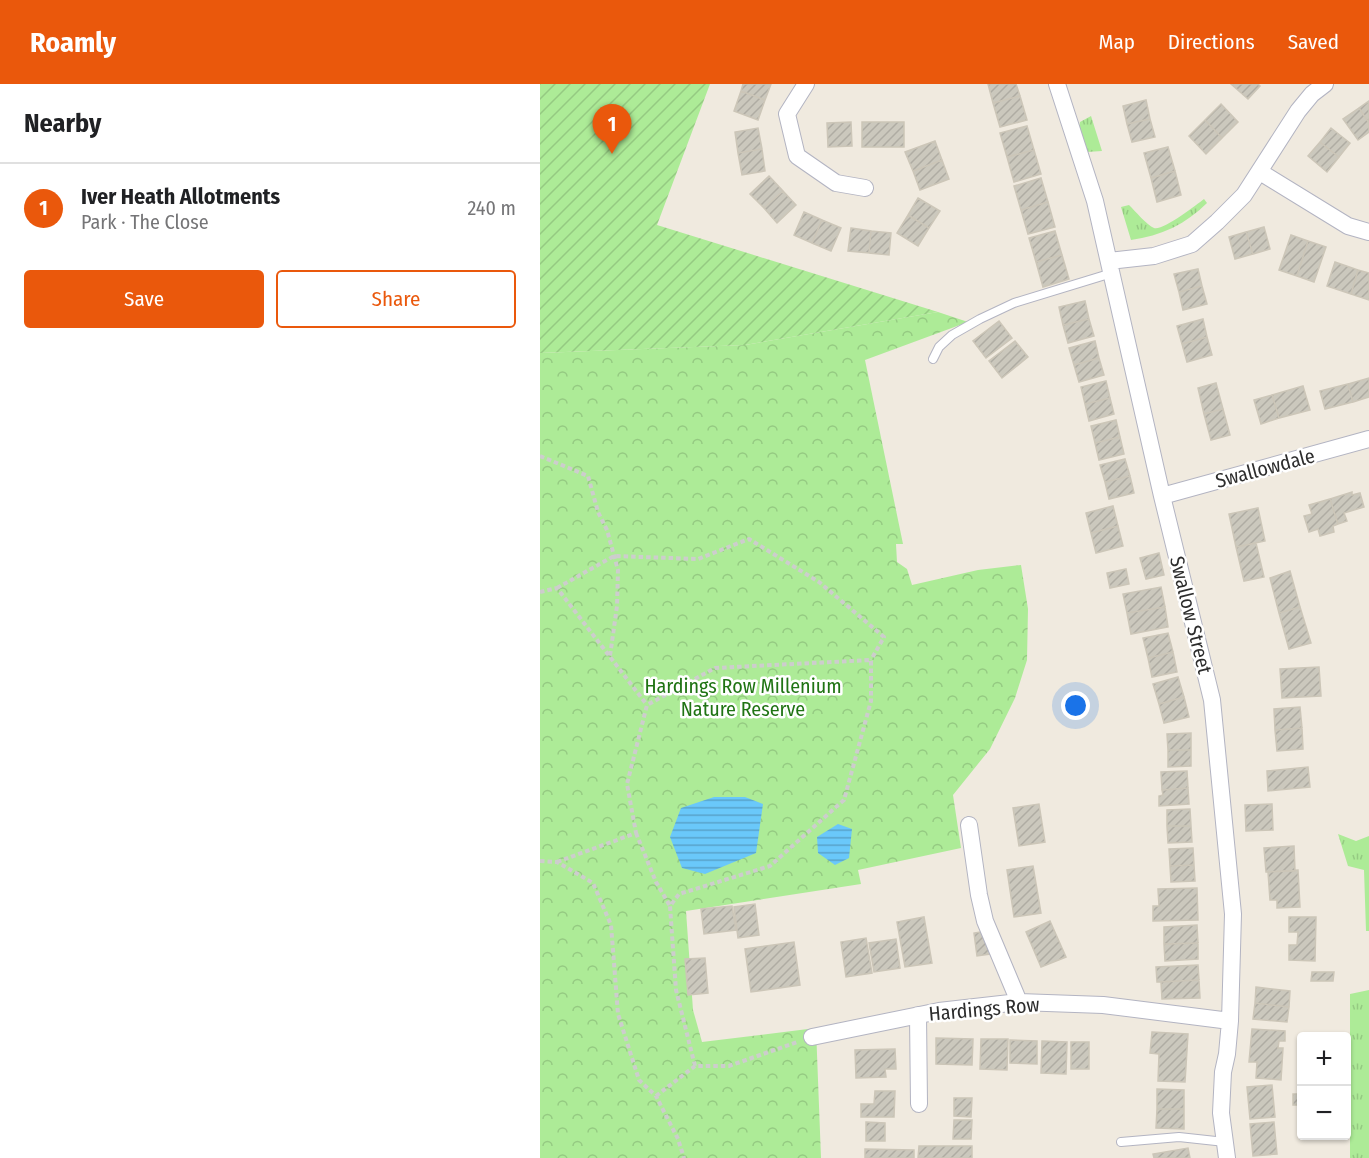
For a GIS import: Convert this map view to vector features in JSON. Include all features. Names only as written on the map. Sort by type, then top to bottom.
[{"type":"street","points":[[806,84],[788,114],[797,156],[836,183],[865,188]]},
{"type":"street","name":"Swallow Street","points":[[1057,84],[1095,201],[1162,496],[1212,700],[1233,914],[1230,1021],[1223,1072],[1221,1113],[1226,1150]]},
{"type":"street","points":[[1110,267],[1192,244],[1244,195],[1298,111],[1312,94],[1325,84]]},
{"type":"street","points":[[1260,172],[1348,226],[1369,232]]},
{"type":"street","name":"Swallowdale","points":[[1162,496],[1369,439]]},
{"type":"street","points":[[969,825],[985,921],[1019,1002]]},
{"type":"street","name":"Hardings Row","points":[[812,1038],[939,1011],[1019,1002],[1103,1005],[1230,1021]]},
{"type":"street","points":[[918,1015],[919,1104]]},
{"type":"lane","points":[[933,359],[939,347],[952,335],[980,318],[1110,267]]},
{"type":"lane","points":[[1121,1142],[1179,1137],[1226,1150]]},
{"type":"path","points":[[540,456],[588,476],[598,512],[607,530],[618,570],[617,606],[610,656]]},
{"type":"path","points":[[540,592],[557,588],[614,556],[698,559],[749,539],[819,582],[884,637],[871,660],[871,701],[844,800],[770,866],[679,894],[670,906]]},
{"type":"path","points":[[557,588],[647,705]]},
{"type":"path","points":[[695,1066],[675,990],[670,906],[656,882],[636,833],[627,784],[647,705],[715,668],[871,660]]},
{"type":"path","points":[[540,861],[557,862],[636,833]]},
{"type":"path","points":[[557,862],[593,883],[611,925],[618,1014],[639,1080],[656,1096],[678,1139],[684,1158]]},
{"type":"path","points":[[656,1096],[695,1066],[729,1066],[812,1038]]},
{"type":"green space","points":[[540,84],[710,84],[657,225],[938,312],[745,345],[540,353]]},
{"type":"green space","points":[[1091,116],[1102,151],[1087,152],[1079,129],[1080,122]]},
{"type":"green space","points":[[1204,199],[1207,203],[1182,223],[1163,232],[1131,240],[1121,207],[1129,205],[1148,224],[1158,228],[1179,217]]},
{"type":"green space","name":"Hardings Row Millenium Nature Reserve","points":[[938,312],[968,322],[865,360],[903,544],[896,544],[897,562],[907,569],[912,585],[978,570],[1021,565],[1028,609],[1027,660],[1015,698],[990,749],[953,795],[961,848],[858,870],[861,884],[686,911],[693,1010],[702,1042],[816,1028],[821,1158],[540,1158],[540,353],[745,345]]},
{"type":"green space","points":[[1338,834],[1356,841],[1369,836],[1369,931],[1366,931],[1364,870],[1348,866]]},
{"type":"green space","points":[[1369,990],[1369,1158],[1350,1158],[1350,994]]},
{"type":"water","points":[[714,797],[745,797],[763,804],[756,853],[705,874],[682,868],[670,837],[681,808]]},
{"type":"water","points":[[838,824],[852,829],[849,858],[835,865],[818,853],[817,837]]},
{"type":"building","points":[[743,84],[771,84],[765,100],[741,91]]},
{"type":"building","points":[[988,84],[1016,84],[1020,96],[993,103]]},
{"type":"building","points":[[1231,84],[1258,84],[1260,86],[1248,99]]},
{"type":"building","points":[[741,91],[765,100],[758,120],[734,111]]},
{"type":"building","points":[[1020,96],[1027,120],[1000,127],[993,103]]},
{"type":"building","points":[[1146,100],[1150,119],[1127,124],[1123,106]]},
{"type":"building","points":[[1369,101],[1369,123],[1359,108]]},
{"type":"building","points":[[1221,104],[1238,122],[1222,138],[1205,120]]},
{"type":"building","points":[[1359,108],[1369,123],[1369,132],[1358,140],[1343,119]]},
{"type":"building","points":[[1150,119],[1155,137],[1132,142],[1127,124]]},
{"type":"building","points":[[1205,120],[1222,138],[1206,154],[1189,136]]},
{"type":"building","points":[[851,122],[852,146],[828,147],[827,123]]},
{"type":"building","points":[[862,122],[904,122],[904,147],[862,147]]},
{"type":"building","points":[[1027,126],[1034,150],[1007,157],[1000,133]]},
{"type":"building","points":[[758,128],[762,149],[738,153],[735,132]]},
{"type":"building","points":[[1331,128],[1350,143],[1339,157],[1320,142]]},
{"type":"building","points":[[935,141],[942,160],[913,171],[905,152]]},
{"type":"building","points":[[1320,142],[1339,157],[1327,172],[1308,156]]},
{"type":"building","points":[[1168,147],[1175,171],[1151,178],[1144,153]]},
{"type":"building","points":[[762,149],[765,171],[742,175],[738,153]]},
{"type":"building","points":[[1034,150],[1041,174],[1014,182],[1007,157]]},
{"type":"building","points":[[942,160],[949,179],[920,190],[913,171]]},
{"type":"building","points":[[1175,171],[1181,195],[1157,202],[1151,178]]},
{"type":"building","points":[[769,176],[783,191],[764,208],[750,194]]},
{"type":"building","points":[[1041,178],[1048,202],[1021,210],[1014,186]]},
{"type":"building","points":[[783,191],[796,205],[777,223],[764,208]]},
{"type":"building","points":[[918,198],[940,211],[929,228],[908,215]]},
{"type":"building","points":[[1048,202],[1055,227],[1028,234],[1021,210]]},
{"type":"building","points":[[804,212],[822,220],[812,243],[794,235]]},
{"type":"building","points":[[908,215],[929,228],[918,246],[897,233]]},
{"type":"building","points":[[822,220],[841,228],[831,251],[812,243]]},
{"type":"building","points":[[1264,227],[1270,249],[1253,254],[1246,232]]},
{"type":"building","points":[[851,228],[871,231],[869,253],[848,251]]},
{"type":"building","points":[[871,231],[891,233],[889,255],[869,253]]},
{"type":"building","points":[[1055,231],[1062,255],[1036,262],[1029,238]]},
{"type":"building","points":[[1246,232],[1253,254],[1235,259],[1229,237]]},
{"type":"building","points":[[1291,235],[1308,241],[1297,276],[1279,270]]},
{"type":"building","points":[[1308,241],[1326,247],[1314,282],[1297,276]]},
{"type":"building","points":[[1062,255],[1069,279],[1043,287],[1036,262]]},
{"type":"building","points":[[1335,262],[1358,270],[1351,294],[1327,286]]},
{"type":"building","points":[[1198,269],[1202,286],[1179,292],[1174,274]]},
{"type":"building","points":[[1358,270],[1369,273],[1369,300],[1351,294]]},
{"type":"building","points":[[1202,286],[1207,304],[1183,310],[1179,292]]},
{"type":"building","points":[[1085,301],[1089,319],[1063,325],[1059,307]]},
{"type":"building","points":[[1089,319],[1094,336],[1068,343],[1063,325]]},
{"type":"building","points":[[1203,319],[1207,337],[1182,344],[1177,326]]},
{"type":"building","points":[[999,321],[1012,338],[986,358],[973,341]]},
{"type":"building","points":[[1207,337],[1212,355],[1187,362],[1182,344]]},
{"type":"building","points":[[1015,341],[1028,357],[1002,378],[989,361]]},
{"type":"building","points":[[1095,341],[1099,358],[1074,365],[1069,348]]},
{"type":"building","points":[[1099,358],[1104,375],[1079,382],[1074,365]]},
{"type":"building","points":[[1369,378],[1369,397],[1353,402],[1348,384]]},
{"type":"building","points":[[1106,381],[1110,398],[1085,404],[1081,387]]},
{"type":"building","points":[[1216,383],[1223,409],[1204,414],[1198,388]]},
{"type":"building","points":[[1348,384],[1353,402],[1325,409],[1320,391]]},
{"type":"building","points":[[1303,386],[1310,410],[1279,418],[1272,395]]},
{"type":"building","points":[[1272,395],[1279,418],[1261,424],[1254,400]]},
{"type":"building","points":[[1110,398],[1114,414],[1089,421],[1085,404]]},
{"type":"building","points":[[1223,409],[1230,435],[1211,440],[1204,414]]},
{"type":"building","points":[[1116,420],[1120,437],[1095,443],[1091,426]]},
{"type":"building","points":[[1120,437],[1124,454],[1099,460],[1095,443]]},
{"type":"building","points":[[1125,459],[1130,476],[1105,482],[1100,465]]},
{"type":"building","points":[[1130,476],[1134,493],[1109,499],[1105,482]]},
{"type":"building","points":[[1352,492],[1352,495],[1360,493],[1364,507],[1344,513],[1347,521],[1338,524],[1330,499]]},
{"type":"building","points":[[1330,499],[1338,524],[1333,526],[1334,532],[1320,536],[1318,529],[1309,532],[1304,516],[1312,514],[1309,505]]},
{"type":"building","points":[[1113,506],[1118,526],[1091,533],[1086,513]]},
{"type":"building","points":[[1258,508],[1265,541],[1236,547],[1229,514]]},
{"type":"building","points":[[1118,526],[1123,546],[1096,553],[1091,533]]},
{"type":"building","points":[[1256,543],[1264,577],[1244,581],[1236,547]]},
{"type":"building","points":[[1159,553],[1164,575],[1146,579],[1140,558]]},
{"type":"building","points":[[1126,569],[1129,584],[1110,588],[1107,573]]},
{"type":"building","points":[[1290,571],[1300,607],[1279,613],[1270,578]]},
{"type":"building","points":[[1161,587],[1165,607],[1127,613],[1123,594]]},
{"type":"building","points":[[1165,607],[1168,627],[1131,634],[1127,613]]},
{"type":"building","points":[[1300,607],[1311,643],[1289,649],[1279,613]]},
{"type":"building","points":[[1168,633],[1173,652],[1148,658],[1143,638]]},
{"type":"building","points":[[1173,652],[1177,672],[1152,677],[1148,658]]},
{"type":"building","points":[[1319,667],[1321,696],[1282,698],[1280,669]]},
{"type":"building","points":[[1178,677],[1184,697],[1159,704],[1153,684]]},
{"type":"building","points":[[1184,697],[1189,717],[1164,723],[1159,704]]},
{"type":"building","points":[[1300,707],[1302,728],[1275,730],[1274,709]]},
{"type":"building","points":[[1302,728],[1303,749],[1277,751],[1275,730]]},
{"type":"building","points":[[1191,733],[1191,750],[1168,750],[1167,734]]},
{"type":"building","points":[[1168,750],[1191,750],[1191,766],[1168,767]]},
{"type":"building","points":[[1308,767],[1310,787],[1268,791],[1267,771]]},
{"type":"building","points":[[1187,771],[1188,788],[1162,790],[1161,772]]},
{"type":"building","points":[[1188,788],[1189,804],[1159,806],[1159,796],[1163,795],[1162,790]]},
{"type":"building","points":[[1039,804],[1045,842],[1019,846],[1013,808]]},
{"type":"building","points":[[1272,804],[1273,830],[1246,831],[1245,805]]},
{"type":"building","points":[[1190,809],[1191,826],[1167,826],[1167,810]]},
{"type":"building","points":[[1167,826],[1191,826],[1192,842],[1168,843]]},
{"type":"building","points":[[1294,846],[1295,871],[1266,872],[1264,848]]},
{"type":"building","points":[[1193,848],[1194,865],[1170,866],[1169,849]]},
{"type":"building","points":[[1194,865],[1195,881],[1171,882],[1170,866]]},
{"type":"building","points":[[1033,866],[1041,913],[1014,917],[1007,870]]},
{"type":"building","points":[[1298,870],[1300,907],[1277,908],[1277,900],[1270,900],[1268,872]]},
{"type":"building","points":[[1197,888],[1198,920],[1153,921],[1153,906],[1159,906],[1158,889]]},
{"type":"building","points":[[755,904],[759,935],[738,938],[734,907]]},
{"type":"building","points":[[732,906],[736,930],[704,934],[701,909]]},
{"type":"building","points":[[924,917],[932,963],[905,967],[897,922]]},
{"type":"building","points":[[1289,917],[1316,917],[1315,961],[1289,960],[1289,945],[1297,945],[1298,932],[1289,932]]},
{"type":"building","points":[[1050,921],[1066,957],[1041,967],[1026,932]]},
{"type":"building","points":[[1197,925],[1198,943],[1164,944],[1164,927]]},
{"type":"building","points":[[986,931],[990,954],[977,956],[974,933]]},
{"type":"building","points":[[866,938],[872,973],[846,977],[841,942]]},
{"type":"building","points":[[896,939],[900,968],[874,972],[869,943]]},
{"type":"building","points":[[794,942],[800,985],[751,992],[745,949]]},
{"type":"building","points":[[1198,943],[1198,959],[1165,961],[1164,944]]},
{"type":"building","points":[[705,958],[708,993],[688,995],[685,959]]},
{"type":"building","points":[[1198,965],[1199,980],[1157,982],[1156,967]]},
{"type":"building","points":[[1312,972],[1334,972],[1333,981],[1311,981]]},
{"type":"building","points":[[1199,980],[1200,998],[1162,999],[1161,982]]},
{"type":"building","points":[[1256,987],[1290,991],[1289,1007],[1255,1003]]},
{"type":"building","points":[[1255,1003],[1289,1007],[1287,1022],[1253,1019]]},
{"type":"building","points":[[1252,1029],[1285,1031],[1285,1041],[1279,1041],[1278,1048],[1283,1048],[1281,1080],[1256,1078],[1257,1062],[1249,1062]]},
{"type":"building","points":[[1152,1032],[1188,1034],[1185,1082],[1158,1081],[1159,1054],[1150,1053]]},
{"type":"building","points":[[936,1038],[973,1039],[972,1065],[936,1064]]},
{"type":"building","points":[[981,1039],[1008,1039],[1007,1070],[980,1069]]},
{"type":"building","points":[[1010,1040],[1037,1041],[1037,1064],[1010,1063]]},
{"type":"building","points":[[1042,1041],[1067,1042],[1066,1074],[1041,1073]]},
{"type":"building","points":[[1071,1042],[1089,1042],[1089,1069],[1071,1069]]},
{"type":"building","points":[[895,1049],[896,1069],[885,1069],[886,1077],[856,1078],[855,1050]]},
{"type":"building","points":[[1272,1085],[1275,1117],[1250,1119],[1247,1087]]},
{"type":"building","points":[[1157,1089],[1184,1090],[1184,1109],[1157,1109]]},
{"type":"building","points":[[875,1091],[895,1091],[894,1117],[861,1117],[861,1104],[874,1104]]},
{"type":"building","points":[[1293,1094],[1297,1094],[1297,1105],[1293,1105]]},
{"type":"building","points":[[954,1098],[972,1098],[971,1117],[954,1116]]},
{"type":"building","points":[[1157,1109],[1184,1109],[1184,1129],[1156,1128]]},
{"type":"building","points":[[954,1120],[972,1120],[971,1139],[953,1139]]},
{"type":"building","points":[[866,1122],[885,1123],[885,1141],[866,1141]]},
{"type":"building","points":[[1274,1122],[1277,1154],[1253,1156],[1250,1124]]},
{"type":"building","points":[[919,1146],[972,1146],[972,1158],[918,1158]]},
{"type":"building","points":[[1188,1148],[1190,1158],[1154,1158],[1153,1154]]},
{"type":"building","points":[[865,1149],[914,1150],[914,1158],[865,1158]]},
{"type":"place","name":"Iver Heath Allotments","points":[[612,154]]}]
